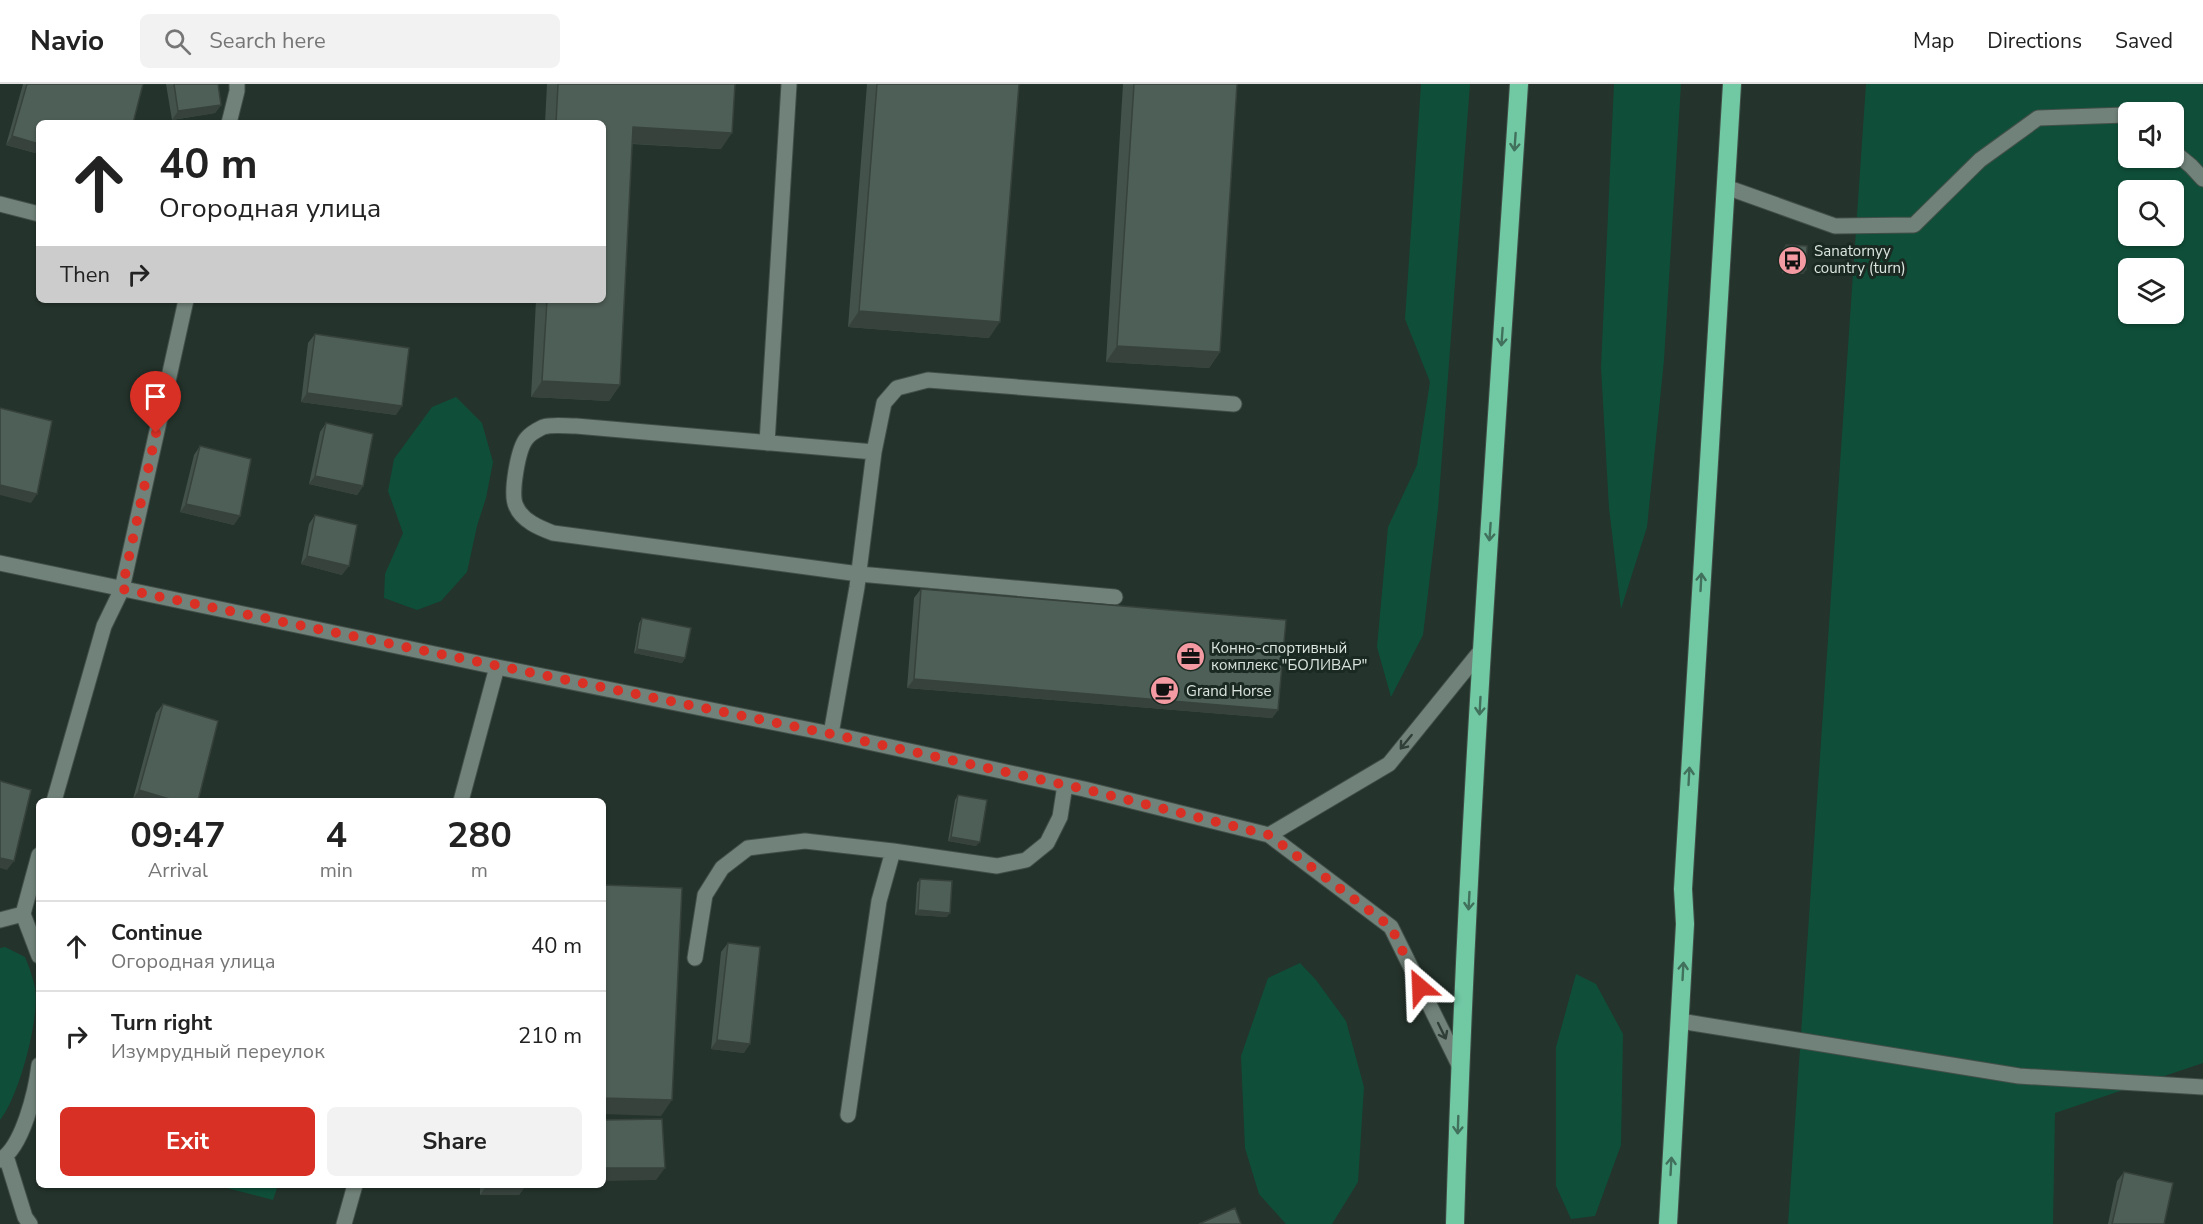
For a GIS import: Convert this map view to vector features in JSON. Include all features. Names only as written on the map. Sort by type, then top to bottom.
[{"type":"highway","points":[[1455,1224],[1460,1067],[1483,648],[1519,84]]},
{"type":"highway","points":[[1668,1224],[1685,924],[1683,889],[1732,84]]},
{"type":"street","points":[[230,120],[237,84]]},
{"type":"street","points":[[767,443],[789,84]]},
{"type":"street","points":[[1726,187],[1835,226],[1914,225],[1980,160],[2038,118],[2118,116]]},
{"type":"street","points":[[2184,160],[2203,180]]},
{"type":"street","points":[[0,204],[36,213]]},
{"type":"street","points":[[55,798],[104,626],[122,589],[185,303]]},
{"type":"street","points":[[831,734],[859,574],[874,452],[884,403],[897,388],[928,380],[1234,404]]},
{"type":"street","points":[[874,452],[576,426],[544,426],[527,438],[519,456],[513,493],[515,506],[523,516],[538,528],[554,533],[859,574],[1114,597]]},
{"type":"street","points":[[0,563],[831,734],[1065,785],[1269,835],[1391,927],[1460,1067]]},
{"type":"street","points":[[1269,835],[1389,764],[1483,648]]},
{"type":"street","points":[[461,798],[497,667]]},
{"type":"street","points":[[696,958],[705,895],[722,868],[748,848],[805,842],[892,851],[997,866],[1026,860],[1047,843],[1060,817],[1065,785]]},
{"type":"street","points":[[848,1115],[879,901],[892,851]]},
{"type":"street","points":[[36,866],[23,914],[36,948]]},
{"type":"street","points":[[0,920],[23,914]]},
{"type":"street","points":[[1680,1021],[2019,1076],[2203,1087]]},
{"type":"street","points":[[30,1224],[3,1158],[14,1146],[27,1116],[36,1078]]},
{"type":"street","points":[[344,1224],[354,1188]]},
{"type":"green space","points":[[1421,84],[1470,84],[1438,509],[1423,635],[1391,697],[1377,647],[1388,527],[1417,465],[1430,382],[1405,319]]},
{"type":"green space","points":[[1614,84],[1681,84],[1664,360],[1647,527],[1621,609],[1609,508],[1601,367]]},
{"type":"green space","points":[[1866,84],[2203,84],[2203,1063],[2055,1113],[2053,1224],[1788,1224]]},
{"type":"green space","points":[[456,397],[482,423],[493,462],[467,572],[441,601],[417,610],[384,598],[385,574],[403,533],[388,491],[394,459],[432,407]]},
{"type":"green space","points":[[5,947],[25,957],[35,988],[36,1001],[31,1037],[21,1076],[0,1120],[0,948]]},
{"type":"green space","points":[[1300,963],[1316,980],[1346,1021],[1364,1087],[1358,1182],[1332,1224],[1286,1224],[1259,1194],[1245,1148],[1241,1056],[1268,978]]},
{"type":"green space","points":[[1576,974],[1596,984],[1623,1034],[1621,1145],[1595,1216],[1571,1219],[1556,1186],[1556,1047]]},
{"type":"green space","points":[[227,1188],[277,1188],[273,1200]]},
{"type":"building","points":[[27,84],[143,84],[134,120],[36,120],[36,143],[12,136]]},
{"type":"building","points":[[174,84],[218,84],[221,105],[178,111]]},
{"type":"building","points":[[558,84],[735,84],[732,133],[633,127],[620,385],[542,381],[547,303],[606,303],[606,120],[556,120]]},
{"type":"building","points":[[877,84],[1019,84],[1000,322],[859,311]]},
{"type":"building","points":[[1134,84],[1237,84],[1220,352],[1117,346]]},
{"type":"building","points":[[1786,245],[1807,246],[1806,270],[1785,269]]},
{"type":"building","points":[[315,334],[409,348],[402,406],[307,393]]},
{"type":"building","points":[[0,408],[52,421],[37,494],[0,485]]},
{"type":"building","points":[[326,423],[373,434],[363,486],[315,476]]},
{"type":"building","points":[[200,446],[251,459],[240,516],[186,504]]},
{"type":"building","points":[[315,515],[357,525],[349,566],[307,556]]},
{"type":"building","points":[[921,589],[1286,620],[1278,710],[914,679]]},
{"type":"building","points":[[642,618],[691,628],[685,658],[637,649]]},
{"type":"building","points":[[163,704],[218,721],[199,798],[166,798],[139,790]]},
{"type":"building","points":[[0,781],[31,790],[14,861],[0,858]]},
{"type":"building","points":[[958,795],[987,800],[980,842],[951,837]]},
{"type":"building","points":[[920,879],[952,881],[950,913],[918,910]]},
{"type":"building","points":[[606,885],[682,888],[672,1100],[606,1098]]},
{"type":"building","points":[[728,943],[760,947],[750,1044],[717,1040]]},
{"type":"building","points":[[662,1119],[665,1168],[606,1168],[606,1120]]},
{"type":"building","points":[[2124,1172],[2173,1183],[2164,1224],[2112,1224]]},
{"type":"building","points":[[1235,1208],[1241,1224],[1199,1224]]},
{"type":"place","name":"Sanatornyy country (turn)","points":[[1793,260]]},
{"type":"place","name":"Конно-спортивный комплекс \"БОЛИВАР\"","points":[[1190,657]]},
{"type":"place","name":"Grand Horse","points":[[1165,691]]},
{"type":"route","points":[[156,433],[122,589],[831,734],[1084,789],[1269,835],[1391,927],[1420,987]]}]
